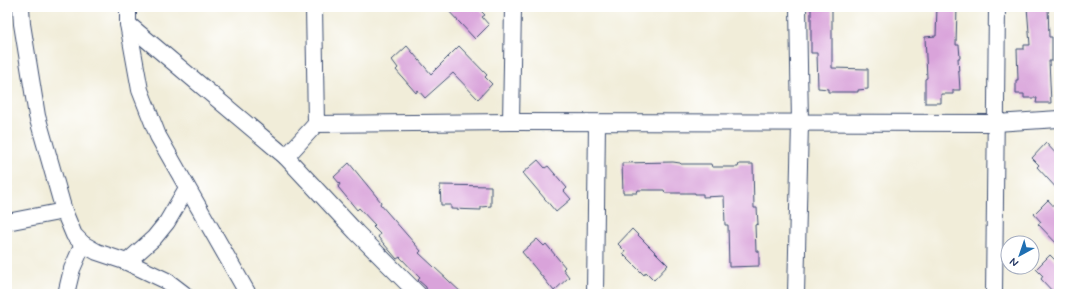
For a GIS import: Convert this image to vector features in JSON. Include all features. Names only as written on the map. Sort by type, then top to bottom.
[{"type":"street","points":[[21,7],[22,24],[36,116],[64,211],[74,235],[83,244],[97,252],[126,262],[167,281],[184,294]]},
{"type":"street","points":[[128,7],[128,24],[140,90],[158,136],[248,294]]},
{"type":"street","points":[[286,157],[316,124],[314,7]]},
{"type":"street","points":[[511,122],[513,7]]},
{"type":"street","points":[[796,294],[800,123],[798,7]]},
{"type":"street","points":[[994,294],[997,7]]},
{"type":"street","points":[[128,24],[286,157],[356,232],[418,294]]},
{"type":"street","points":[[316,124],[511,122],[996,123],[1059,119]]},
{"type":"street","points":[[595,294],[597,123]]},
{"type":"street","points":[[126,262],[154,238],[167,222],[187,188]]},
{"type":"street","points":[[7,222],[64,211]]},
{"type":"street","points":[[66,294],[72,269],[83,244]]},
{"type":"building","points":[[445,7],[477,7],[485,15],[482,17],[489,25],[475,39]]},
{"type":"building","points":[[811,7],[832,7],[832,68],[868,69],[868,89],[858,90],[858,92],[828,92],[828,89],[818,88],[817,53],[811,53]]},
{"type":"building","points":[[937,7],[957,7],[956,45],[959,45],[960,58],[958,58],[960,90],[953,90],[953,94],[941,94],[941,103],[925,103],[925,79],[927,78],[925,37],[936,36]]},
{"type":"building","points":[[1027,7],[1048,7],[1049,37],[1052,37],[1052,61],[1049,61],[1051,103],[1036,103],[1037,98],[1024,98],[1024,94],[1016,94],[1016,80],[1018,80],[1017,49],[1024,49],[1024,45],[1030,45]]},
{"type":"building","points":[[407,46],[431,74],[459,46],[487,75],[485,77],[492,84],[478,99],[453,73],[425,98],[418,90],[416,93],[396,70],[398,68],[392,60]]},
{"type":"building","points":[[1046,143],[1059,157],[1059,191],[1037,167],[1039,165],[1032,158]]},
{"type":"building","points":[[538,160],[545,168],[548,166],[567,188],[564,191],[571,199],[556,212],[523,173]]},
{"type":"building","points":[[673,162],[681,164],[711,164],[712,167],[738,167],[739,164],[753,164],[754,208],[757,208],[758,224],[755,225],[756,251],[759,251],[759,266],[729,267],[728,225],[725,225],[724,196],[703,197],[703,194],[665,193],[664,190],[638,190],[637,193],[623,193],[622,163]]},
{"type":"building","points":[[349,163],[381,202],[380,204],[421,251],[419,253],[463,294],[427,294],[426,287],[418,280],[420,278],[400,257],[397,259],[378,237],[380,234],[373,227],[375,225],[359,208],[357,210],[338,187],[340,184],[334,177]]},
{"type":"building","points":[[440,185],[491,186],[491,206],[481,207],[481,210],[451,209],[451,205],[441,205]]},
{"type":"building","points":[[1048,200],[1059,212],[1059,246],[1038,224],[1041,222],[1034,214]]},
{"type":"building","points":[[632,229],[668,265],[654,280],[646,272],[644,275],[623,254],[625,251],[618,244]]},
{"type":"building","points":[[537,239],[544,246],[546,244],[565,267],[563,269],[569,277],[554,291],[522,252]]},
{"type":"building","points":[[1050,255],[1059,264],[1059,294],[1055,294],[1041,279],[1043,276],[1040,273],[1040,265]]}]
